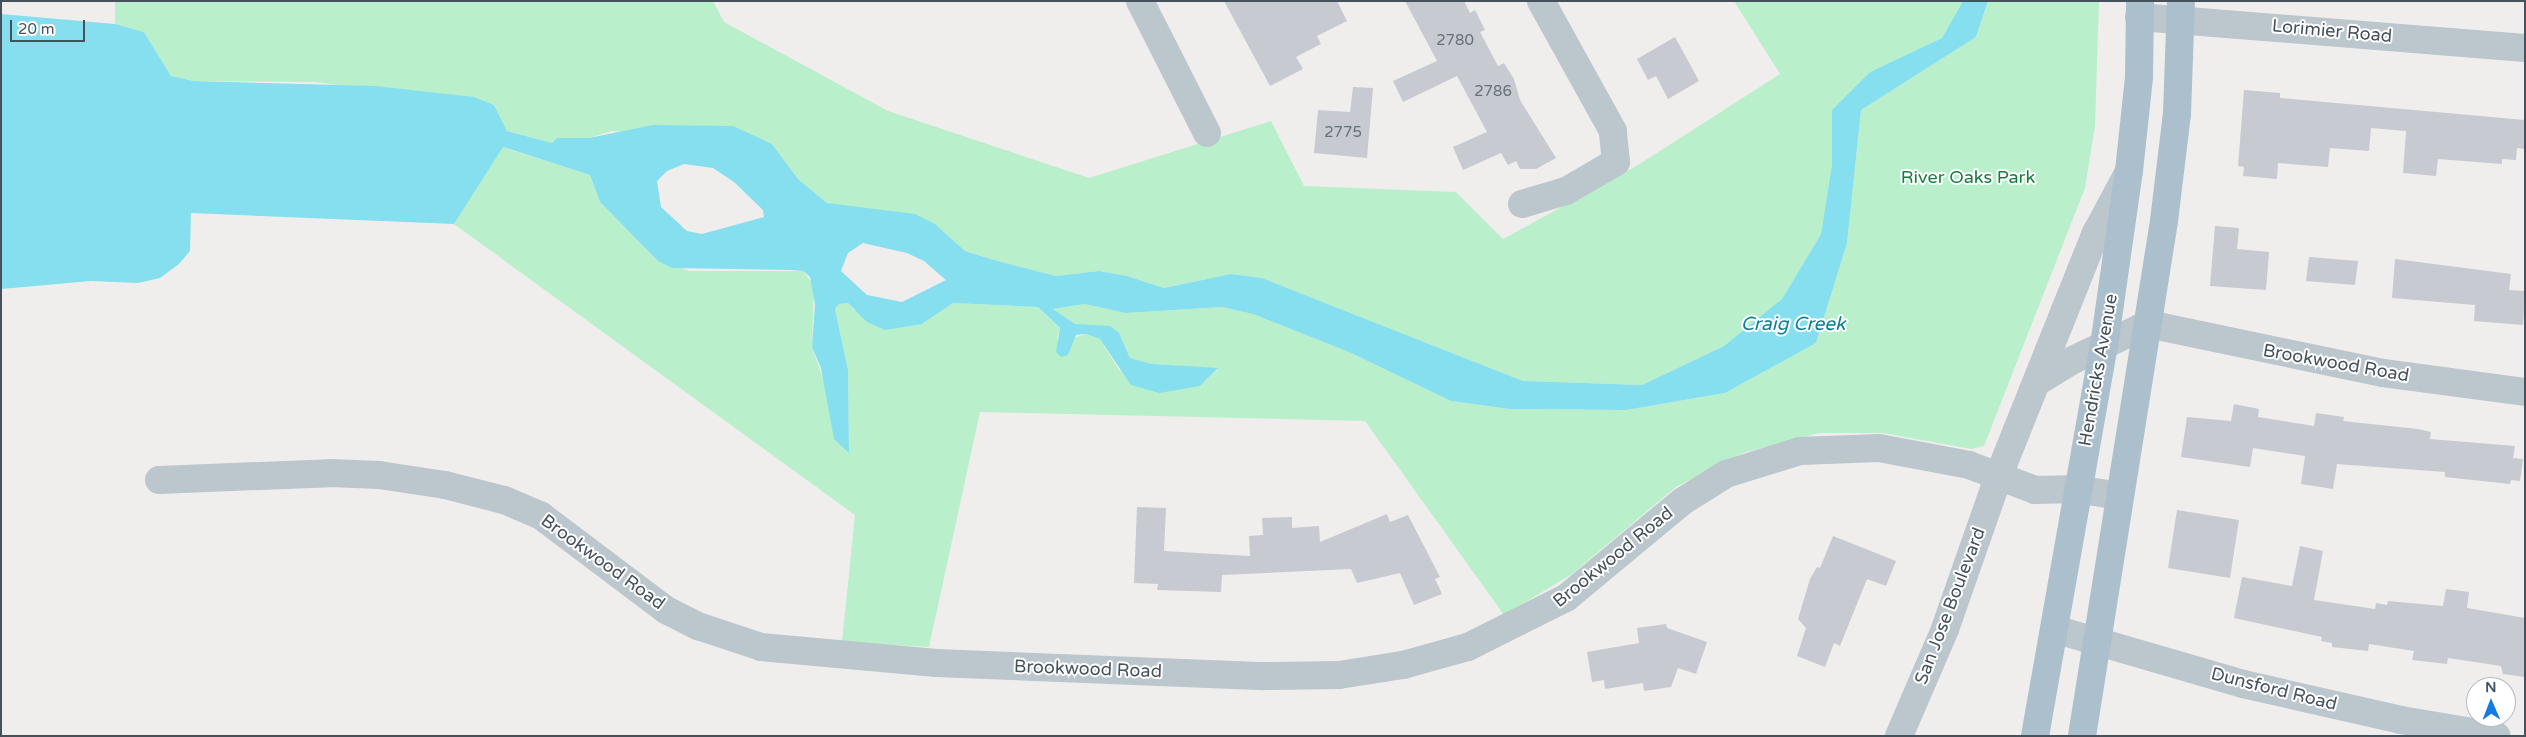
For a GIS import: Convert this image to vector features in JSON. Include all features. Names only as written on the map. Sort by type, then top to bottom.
[{"type":"main road","name":"Hendricks Avenue","points":[[2035,736],[2076,489],[2104,346],[2129,171],[2139,77],[2140,9]]},
{"type":"main road","points":[[2082,736],[2148,324],[2177,114],[2181,9]]},
{"type":"street","points":[[1140,1],[1207,133]]},
{"type":"street","points":[[1522,204],[1566,191],[1616,162],[1613,131],[1541,1]]},
{"type":"street","name":"Lorimier Road","points":[[2140,9],[2181,9],[2525,48]]},
{"type":"street","name":"San Jose Boulevard","points":[[1899,736],[1945,629],[1999,475],[2096,233],[2129,171]]},
{"type":"street","points":[[2037,382],[2148,324]]},
{"type":"street","name":"Brookwood Road","points":[[2148,324],[2383,373],[2525,392]]},
{"type":"street","name":"Brookwood Road","points":[[159,480],[330,473],[379,475],[504,500],[540,515],[666,610],[698,626],[762,648],[936,663],[1265,676],[1339,676],[1402,665],[1468,647],[1566,598],[1683,501],[1726,474],[1783,456],[1813,448],[1879,448],[1949,460],[1999,475]]},
{"type":"street","points":[[1999,475],[2035,490],[2076,489],[2119,496]]},
{"type":"street","name":"Dunsford Road","points":[[2054,629],[2243,684],[2401,720],[2497,736]]},
{"type":"green space","points":[[115,1],[713,1],[724,22],[888,111],[1089,178],[1271,121],[1304,186],[1456,192],[1503,239],[1638,165],[1780,74],[1734,1],[1963,1],[1942,38],[1870,72],[1833,110],[1832,164],[1821,234],[1782,299],[1724,346],[1642,385],[1523,381],[1262,278],[1231,274],[1164,288],[1127,276],[1099,271],[1056,276],[994,260],[965,251],[935,224],[827,203],[798,179],[772,144],[612,131],[589,138],[557,138],[552,143],[507,131],[494,105],[315,82],[194,81],[171,76],[144,32],[115,24]]},
{"type":"green space","name":"River Oaks Park","points":[[1988,1],[2099,1],[2095,126],[2085,188],[1984,446],[1971,449],[1883,433],[1819,433],[1743,453],[1676,487],[1572,574],[1504,615],[1365,421],[980,412],[929,647],[842,642],[855,515],[454,224],[502,147],[590,175],[600,202],[658,261],[690,271],[803,271],[814,286],[812,347],[849,453],[848,370],[835,309],[839,304],[848,303],[854,310],[922,324],[953,303],[1038,307],[1060,329],[1057,338],[1068,355],[1073,338],[1086,334],[1100,339],[1119,370],[1183,387],[1200,386],[1218,369],[1152,364],[1130,358],[1119,333],[1075,324],[1053,309],[1085,304],[1125,313],[1222,307],[1253,314],[1349,352],[1451,401],[1510,409],[1626,410],[1725,393],[1816,343],[1847,243],[1861,110],[1976,37]]},
{"type":"water","name":"Craig Creek","points":[[1963,1],[1988,1],[1976,37],[1861,110],[1847,243],[1816,343],[1725,393],[1626,410],[1510,409],[1451,401],[1349,352],[1253,314],[1222,307],[1125,313],[1085,304],[1053,309],[1075,324],[1110,326],[1119,333],[1130,358],[1152,364],[1218,368],[1200,386],[1159,393],[1131,385],[1100,339],[1086,334],[1076,335],[1068,355],[1061,357],[1056,352],[1060,328],[1038,307],[953,303],[922,324],[885,330],[867,322],[848,303],[839,304],[835,309],[848,370],[849,453],[834,439],[821,368],[812,347],[815,305],[810,277],[803,271],[791,270],[672,268],[658,261],[600,202],[590,175],[503,147],[454,224],[191,213],[190,251],[179,264],[160,278],[138,283],[91,281],[1,289],[1,14],[115,24],[144,32],[171,76],[194,81],[375,86],[474,97],[494,105],[507,131],[552,143],[557,138],[589,138],[653,125],[733,126],[772,144],[798,179],[827,203],[915,214],[935,224],[965,251],[994,260],[1056,276],[1099,271],[1127,276],[1164,288],[1231,274],[1262,278],[1523,381],[1642,385],[1724,346],[1782,299],[1821,234],[1832,164],[1832,110],[1870,72],[1942,38]],"holes":[[[684,164],[713,168],[734,182],[763,210],[764,217],[702,234],[687,231],[661,207],[657,181],[667,171]],[[863,243],[907,253],[924,261],[946,280],[902,302],[867,295],[841,271],[848,253]]]},
{"type":"building","points":[[1224,1],[1337,1],[1347,21],[1317,36],[1321,44],[1296,57],[1303,69],[1270,86]]},
{"type":"building","points":[[1405,1],[1464,1],[1470,13],[1475,10],[1485,30],[1480,32],[1498,66],[1504,63],[1514,79],[1520,100],[1556,158],[1536,169],[1520,169],[1516,161],[1508,165],[1501,153],[1463,170],[1453,147],[1487,132],[1457,76],[1403,102],[1393,81],[1437,61]]},
{"type":"building","points":[[1675,37],[1699,81],[1668,99],[1656,76],[1648,80],[1637,59]]},
{"type":"building","points":[[1353,87],[1373,88],[1367,158],[1314,153],[1318,110],[1350,112]]},
{"type":"building","points":[[2244,90],[2280,93],[2280,98],[2525,120],[2525,149],[2517,148],[2516,160],[2502,159],[2502,164],[2438,159],[2436,176],[2403,173],[2406,131],[2371,128],[2369,151],[2330,148],[2328,167],[2278,163],[2277,179],[2243,176],[2244,167],[2238,166]]},
{"type":"building","points":[[2215,226],[2239,228],[2237,249],[2269,252],[2266,290],[2210,286]]},
{"type":"building","points":[[2309,257],[2358,261],[2355,285],[2306,281]]},
{"type":"building","points":[[2395,259],[2511,274],[2509,290],[2525,291],[2523,325],[2474,321],[2475,305],[2392,298]]},
{"type":"building","points":[[2234,404],[2259,409],[2258,417],[2314,426],[2316,413],[2344,417],[2343,421],[2418,429],[2431,432],[2430,439],[2515,446],[2513,458],[2523,459],[2520,481],[2511,480],[2510,484],[2445,477],[2445,472],[2337,464],[2333,489],[2301,484],[2305,456],[2253,448],[2250,467],[2181,457],[2187,417],[2231,421]]},
{"type":"building","points":[[1137,507],[1166,508],[1164,551],[1250,556],[1249,536],[1263,535],[1262,518],[1292,517],[1292,528],[1319,526],[1320,542],[1387,514],[1390,522],[1408,515],[1440,577],[1435,579],[1442,594],[1414,605],[1400,573],[1357,583],[1351,569],[1222,575],[1221,592],[1157,590],[1158,584],[1134,583]]},
{"type":"building","points":[[2177,510],[2239,520],[2230,578],[2168,568]]},
{"type":"building","points":[[1833,536],[1896,561],[1886,586],[1867,579],[1840,646],[1834,643],[1825,667],[1797,656],[1806,628],[1798,619],[1810,579],[1817,567],[1820,568]]},
{"type":"building","points":[[2300,546],[2323,551],[2314,600],[2375,609],[2376,603],[2387,605],[2388,601],[2443,606],[2446,589],[2469,592],[2467,608],[2525,618],[2525,677],[2503,674],[2501,666],[2448,658],[2447,664],[2412,660],[2414,651],[2369,644],[2368,651],[2332,647],[2332,643],[2321,641],[2322,637],[2234,618],[2242,577],[2292,586]]},
{"type":"building","points":[[1666,624],[1667,628],[1707,642],[1696,674],[1678,668],[1671,687],[1644,691],[1643,683],[1605,689],[1604,680],[1592,682],[1587,652],[1639,643],[1637,628]]}]
